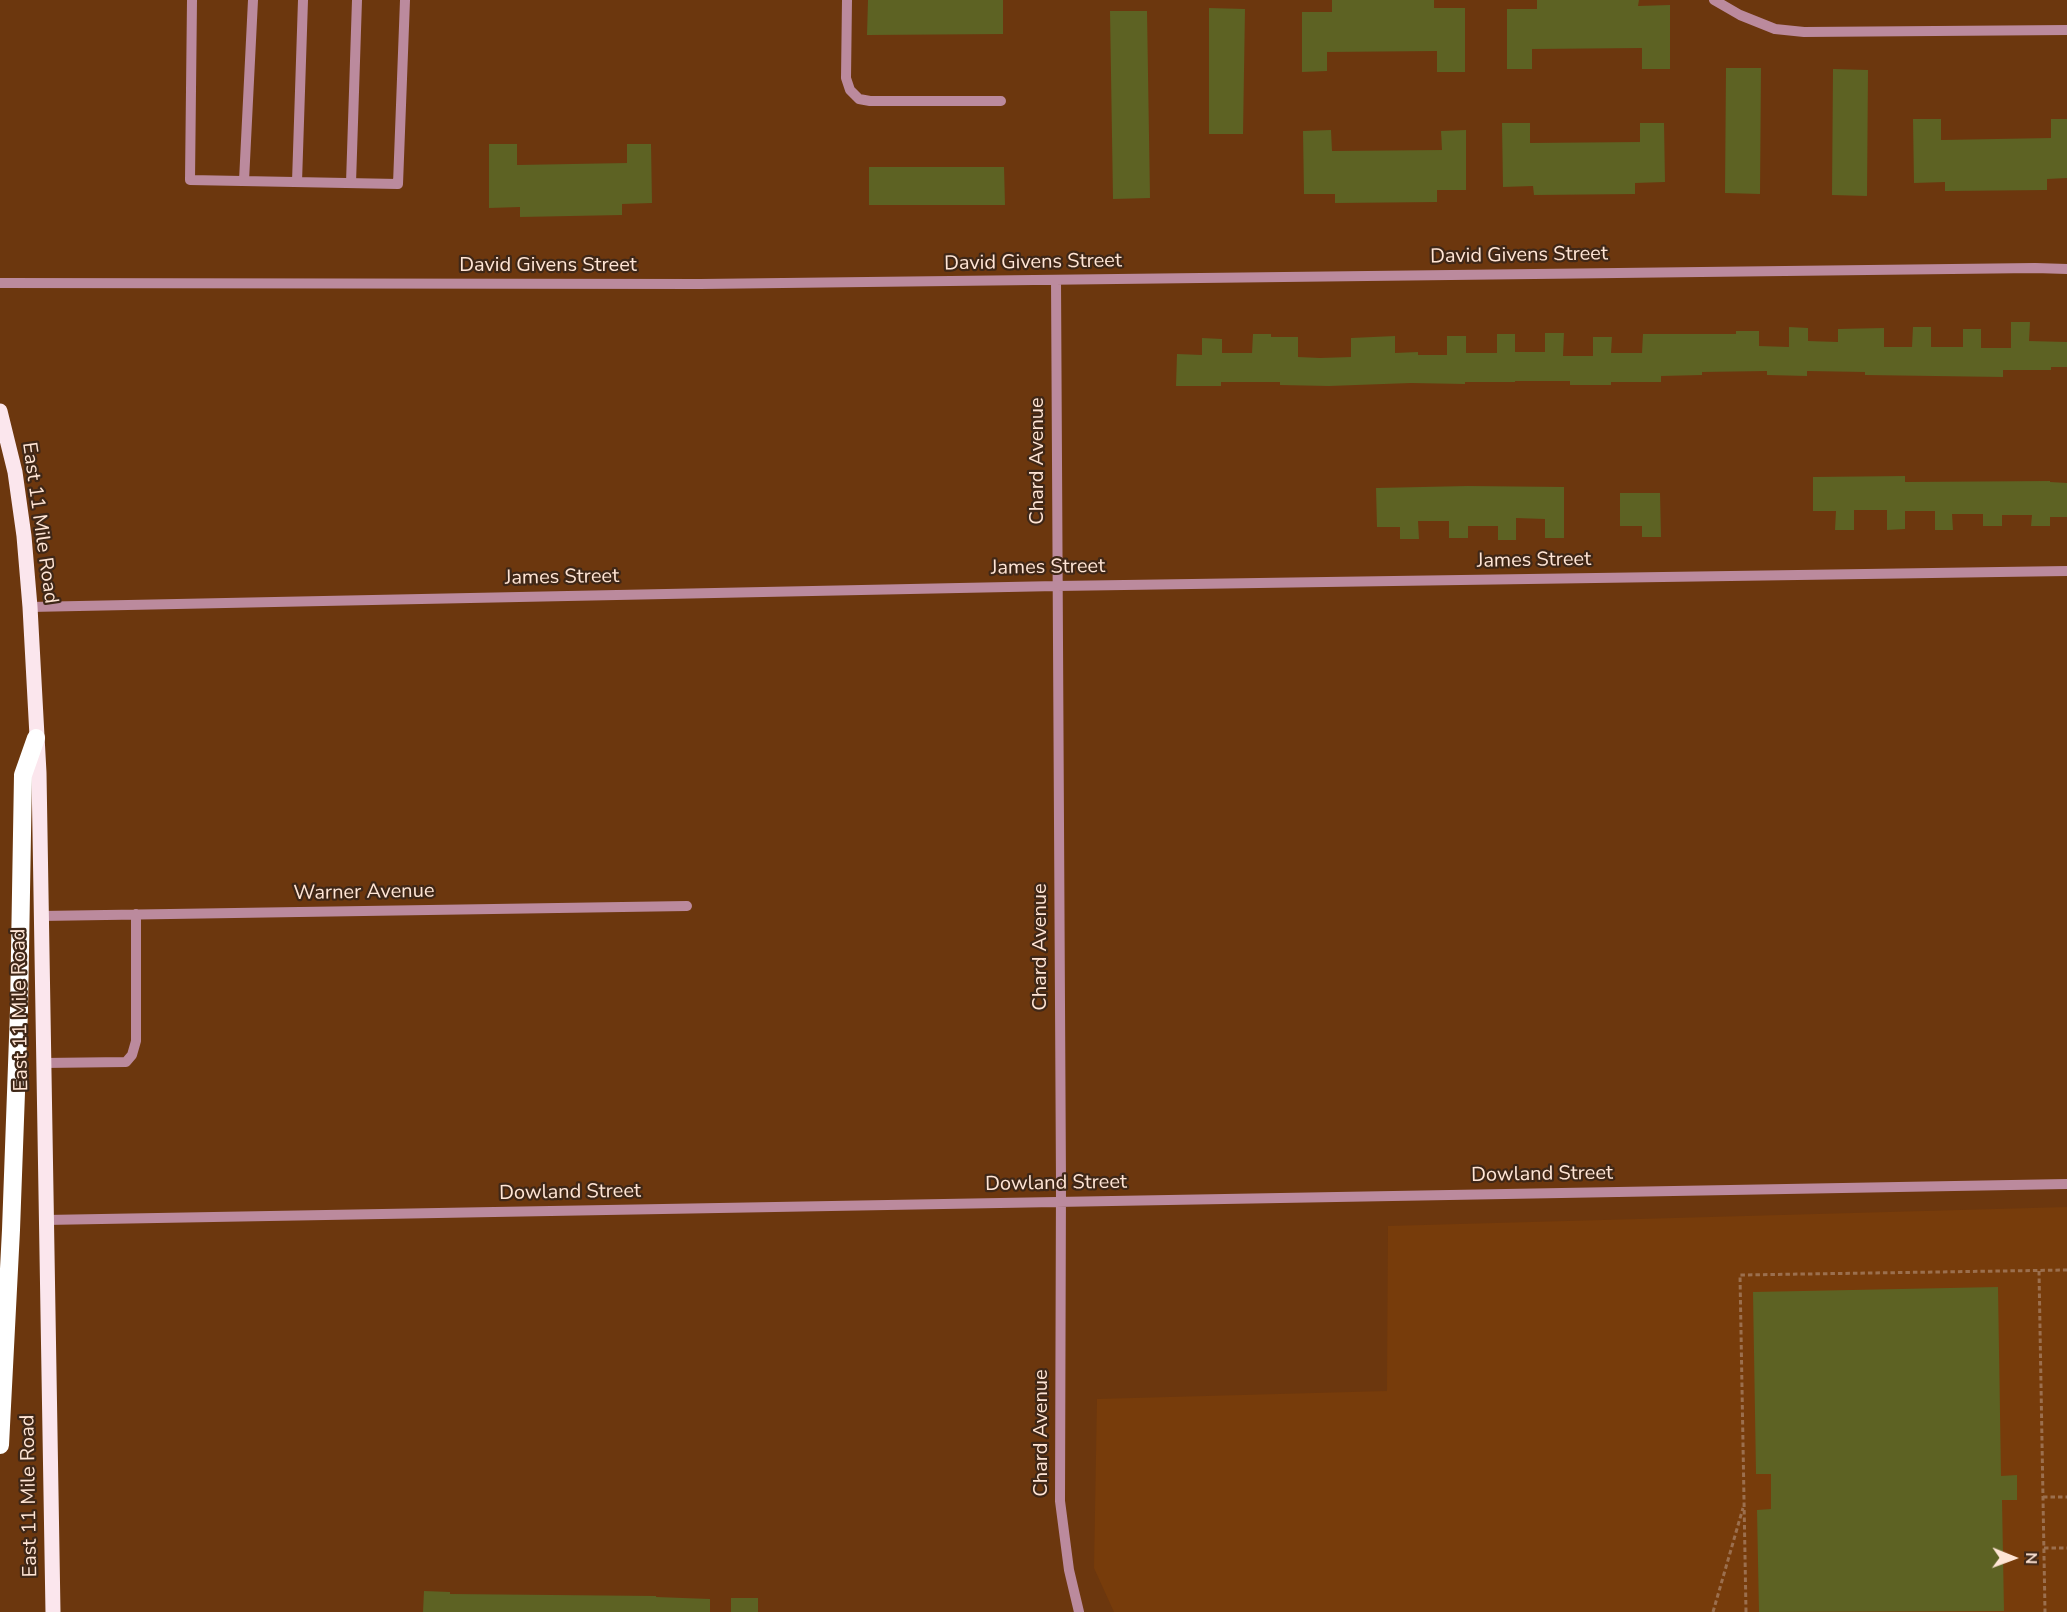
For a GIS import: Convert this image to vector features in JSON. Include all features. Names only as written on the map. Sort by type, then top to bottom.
[{"type":"highway","points":[[0,1445],[19,1022],[23,775],[36,738]]},
{"type":"main road","name":"East 11 Mile Road","points":[[0,411],[15,472],[24,536],[39,773],[53,1612]]},
{"type":"street","points":[[192,0],[190,180],[398,184],[405,0]]},
{"type":"street","points":[[244,181],[254,0]]},
{"type":"street","points":[[297,182],[303,0]]},
{"type":"street","points":[[351,183],[357,0]]},
{"type":"street","points":[[847,0],[846,78],[850,90],[859,99],[870,101],[1001,101]]},
{"type":"street","points":[[1714,0],[1740,15],[1775,29],[1804,32],[2067,30]]},
{"type":"street","name":"David Givens Street","points":[[0,283],[700,284],[2035,267],[2067,269]]},
{"type":"street","name":"Chard Avenue","points":[[1056,280],[1061,1202],[1060,1501],[1069,1570],[1079,1612]]},
{"type":"street","name":"James Street","points":[[30,607],[1057,586],[2067,571]]},
{"type":"street","name":"Warner Avenue","points":[[40,916],[687,906]]},
{"type":"street","points":[[43,1064],[126,1062],[132,1055],[136,1041],[136,914]]},
{"type":"street","name":"Dowland Street","points":[[45,1220],[2067,1184]]},
{"type":"path","points":[[2039,1270],[2045,1612]]},
{"type":"path","points":[[1746,1612],[1740,1275],[2067,1270]]},
{"type":"path","points":[[2043,1497],[2067,1497]]},
{"type":"path","points":[[1713,1612],[1744,1503]]},
{"type":"path","points":[[2044,1548],[2067,1548]]},
{"type":"shaded area","points":[[2067,1207],[2067,1612],[1114,1612],[1094,1568],[1097,1399],[1387,1391],[1388,1226]]},
{"type":"building","points":[[868,0],[1003,0],[1003,34],[867,35]]},
{"type":"building","points":[[1332,0],[1434,0],[1434,8],[1465,8],[1465,72],[1437,72],[1437,51],[1327,52],[1327,71],[1302,72],[1302,12],[1332,12]]},
{"type":"building","points":[[1537,0],[1639,0],[1638,6],[1670,5],[1670,69],[1642,69],[1642,48],[1532,49],[1532,69],[1507,69],[1507,9],[1537,9]]},
{"type":"building","points":[[1209,8],[1245,9],[1243,134],[1209,134]]},
{"type":"building","points":[[1110,11],[1147,11],[1150,198],[1113,199]]},
{"type":"building","points":[[1726,68],[1761,68],[1760,194],[1725,193]]},
{"type":"building","points":[[1833,69],[1868,70],[1867,196],[1832,195]]},
{"type":"building","points":[[1913,119],[1941,119],[1941,140],[2051,138],[2051,119],[2067,119],[2067,178],[2047,179],[2047,190],[1945,191],[1945,182],[1914,183]]},
{"type":"building","points":[[1502,123],[1530,123],[1530,143],[1640,142],[1640,123],[1664,123],[1665,182],[1635,183],[1635,194],[1534,195],[1533,186],[1503,187]]},
{"type":"building","points":[[1331,130],[1332,151],[1442,150],[1441,131],[1466,130],[1466,190],[1437,190],[1437,202],[1335,203],[1335,194],[1304,194],[1303,131]]},
{"type":"building","points":[[489,144],[517,144],[517,165],[627,163],[627,144],[651,144],[652,203],[622,204],[622,215],[520,217],[520,207],[489,208]]},
{"type":"building","points":[[869,167],[1004,167],[1005,205],[869,205]]},
{"type":"building","points":[[2011,322],[2030,322],[2029,341],[2067,342],[2067,367],[2051,367],[2051,370],[2003,370],[2003,377],[1865,375],[1865,372],[1807,371],[1807,376],[1767,375],[1767,371],[1702,372],[1702,375],[1661,376],[1661,382],[1611,382],[1611,385],[1570,385],[1570,381],[1515,381],[1329,386],[1280,385],[1280,382],[1221,382],[1221,386],[1176,386],[1177,354],[1202,355],[1202,338],[1222,339],[1222,353],[1252,353],[1253,334],[1298,337],[1298,357],[1320,358],[1351,357],[1351,338],[1395,336],[1395,353],[1418,352],[1418,355],[1447,355],[1447,336],[1466,336],[1466,353],[1497,353],[1497,334],[1515,334],[1515,352],[1545,352],[1545,333],[1564,333],[1563,356],[1593,356],[1593,337],[1612,337],[1611,353],[1642,353],[1643,334],[1736,334],[1736,331],[1759,331],[1759,346],[1789,347],[1789,327],[1808,328],[1808,341],[1838,342],[1838,329],[1884,328],[1884,347],[1912,347],[1913,327],[1931,327],[1931,347],[1963,347],[1963,329],[1981,329],[1981,348],[2011,348]]},
{"type":"building","points":[[1905,476],[1905,482],[2050,481],[2067,483],[2067,517],[2050,517],[2050,526],[2031,526],[2032,515],[2002,515],[2002,526],[1983,526],[1983,514],[1952,514],[1953,530],[1935,530],[1935,511],[1905,511],[1905,529],[1887,530],[1887,510],[1854,510],[1854,530],[1835,530],[1836,511],[1813,511],[1813,477]]},
{"type":"building","points":[[1564,487],[1564,538],[1545,538],[1545,519],[1516,518],[1516,540],[1498,540],[1498,526],[1468,526],[1468,538],[1449,538],[1449,521],[1418,521],[1419,539],[1400,539],[1400,527],[1377,527],[1376,488]]},
{"type":"building","points":[[1620,493],[1660,493],[1661,537],[1642,537],[1642,526],[1620,526]]},
{"type":"building","points":[[1998,1287],[2001,1476],[2017,1475],[2017,1500],[2002,1500],[2004,1611],[1759,1612],[1757,1510],[1771,1509],[1771,1474],[1756,1474],[1753,1292]]},
{"type":"building","points":[[424,1591],[450,1592],[450,1594],[656,1596],[710,1599],[710,1612],[423,1612]]},
{"type":"building","points":[[731,1598],[758,1598],[758,1612],[731,1612]]}]
